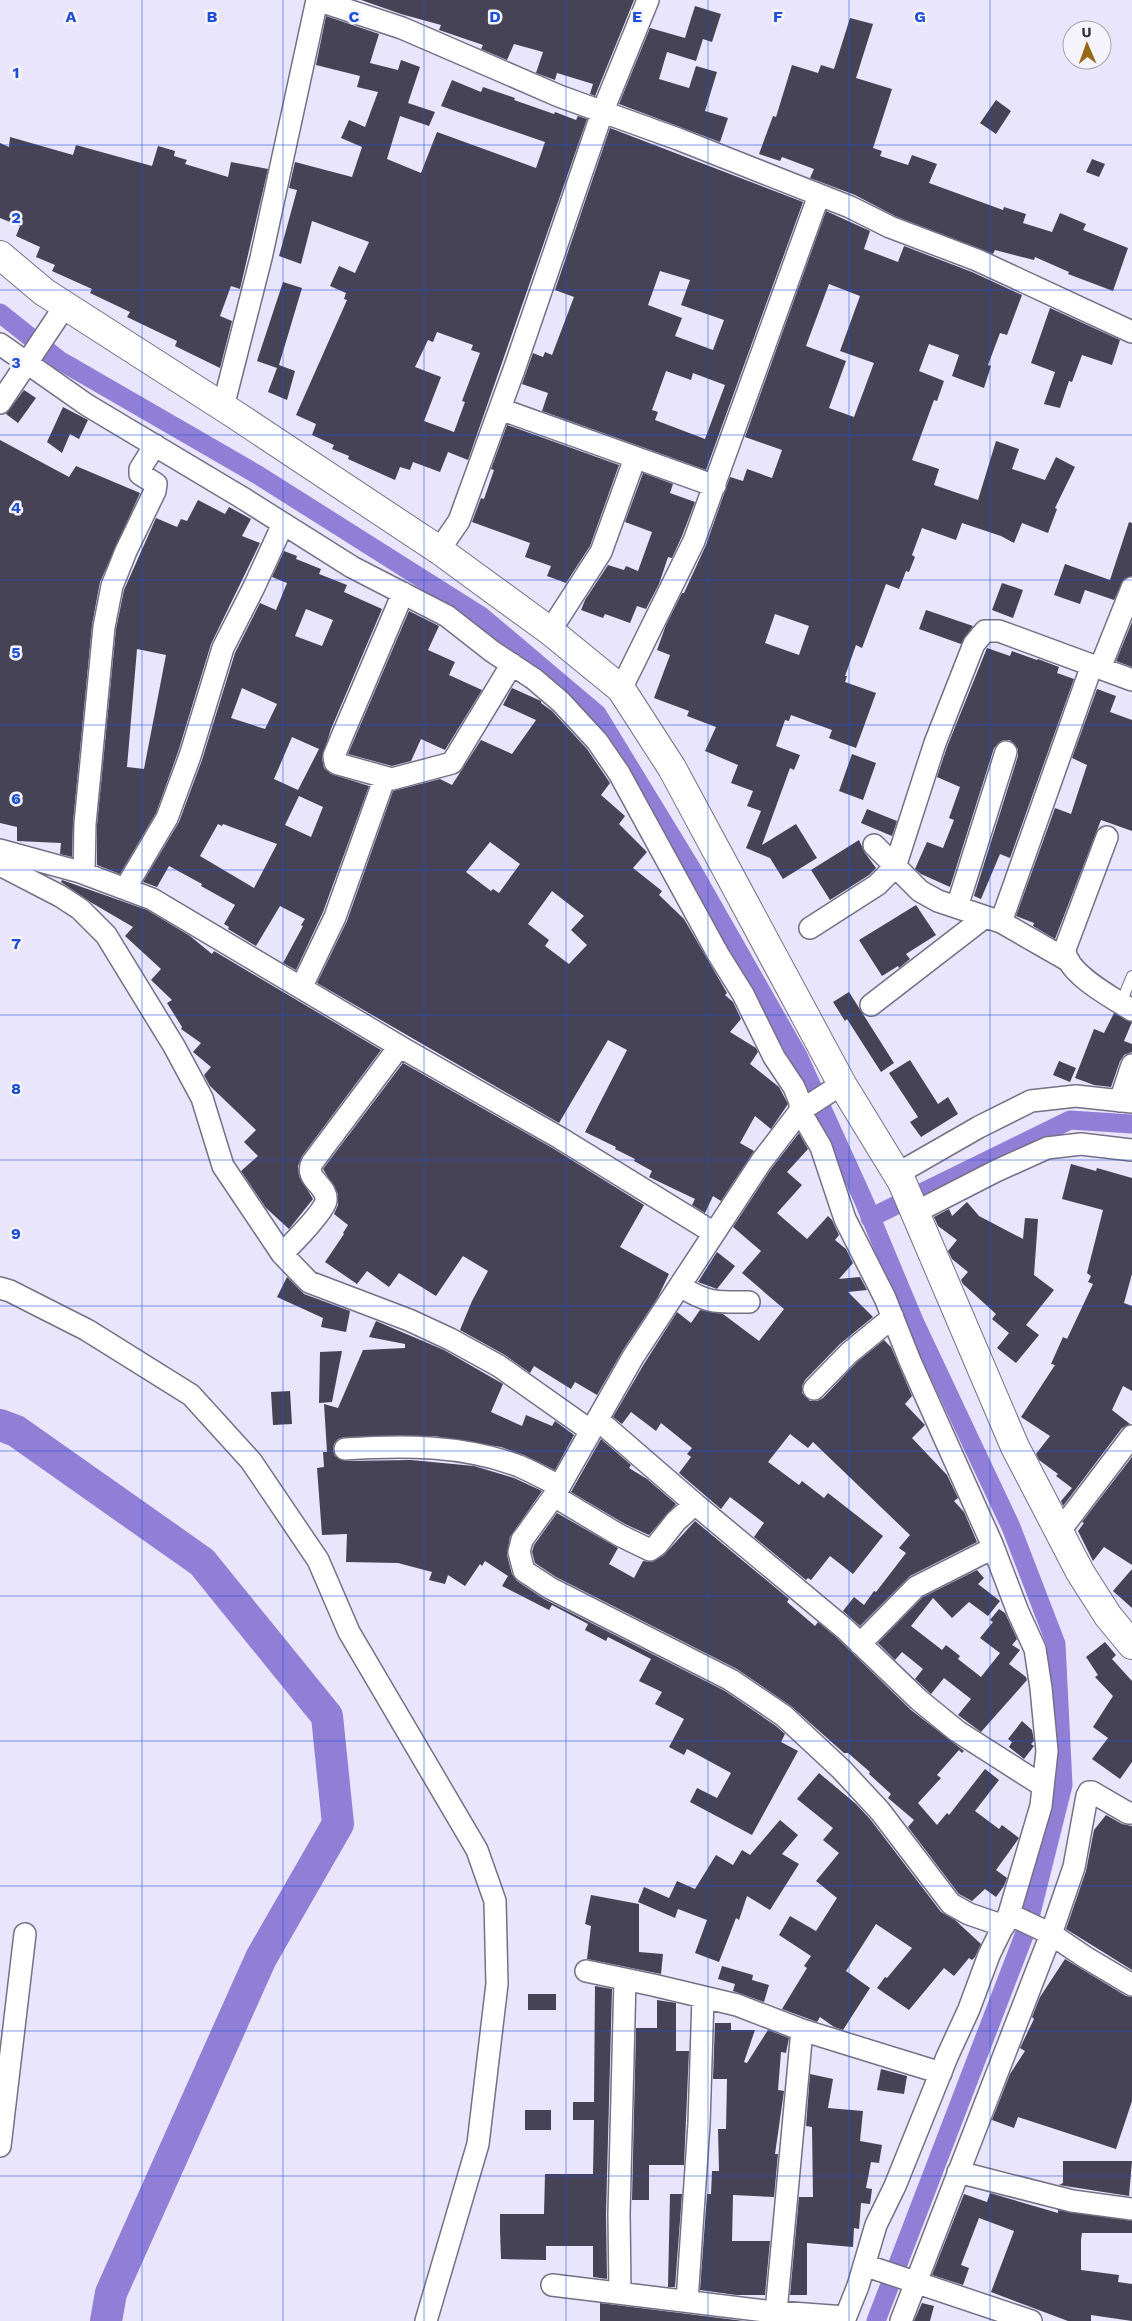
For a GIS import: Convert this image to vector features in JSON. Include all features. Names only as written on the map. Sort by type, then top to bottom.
[{"type":"main road","points":[[0,256],[44,292],[439,550],[550,631],[621,689],[672,768],[836,1089],[900,1178],[1015,1448],[1080,1572],[1108,1616],[1132,1645]]},
{"type":"street","points":[[224,408],[262,258],[317,0],[402,28],[602,113],[678,139],[850,207],[890,227],[977,260],[1132,332]]},
{"type":"street","points":[[439,550],[459,520],[500,409],[602,113],[648,0]]},
{"type":"street","points":[[621,689],[694,541],[819,195]]},
{"type":"street","points":[[0,403],[65,306]]},
{"type":"street","points":[[0,344],[87,405],[284,524],[352,568],[447,616],[534,679],[561,702],[597,741],[619,773],[718,954],[744,994],[774,1057],[794,1088],[821,1147],[845,1219],[885,1298],[910,1361],[1035,1648],[1047,1751],[1036,1825],[1011,1919],[989,1955],[969,2009],[940,2073],[909,2154],[876,2225],[868,2266],[844,2319],[552,2284]]},
{"type":"street","points":[[500,409],[715,486]]},
{"type":"street","points":[[84,873],[85,824],[104,627],[112,586],[126,551],[155,491],[156,484],[140,474],[140,469],[155,445]]},
{"type":"street","points":[[550,631],[600,552],[635,458]]},
{"type":"street","points":[[125,889],[167,818],[190,756],[223,648],[284,524]]},
{"type":"street","points":[[871,1006],[993,919],[1096,666],[1132,588]]},
{"type":"street","points":[[403,593],[334,756],[335,762],[338,764],[392,779],[452,763],[512,664]]},
{"type":"street","points":[[810,928],[877,885],[895,867],[935,743],[974,644],[985,631],[999,631],[1132,680]]},
{"type":"street","points":[[957,907],[1006,752]]},
{"type":"street","points":[[301,988],[335,917],[386,777]]},
{"type":"street","points":[[1107,837],[1065,949],[1065,956],[1074,971],[1127,1006]]},
{"type":"street","points":[[874,845],[920,891],[938,901],[993,919],[1068,961]]},
{"type":"street","points":[[0,850],[84,873],[152,899],[399,1046],[560,1138],[714,1232]]},
{"type":"street","points":[[0,865],[60,896],[80,910],[106,936],[164,1029],[202,1098],[223,1166],[282,1254],[309,1282],[408,1320],[450,1339],[499,1366],[595,1426],[695,1504],[860,1644],[919,1700],[957,1730],[1043,1786]]},
{"type":"street","points":[[282,1254],[311,1222],[326,1201],[324,1192],[311,1176],[312,1164],[399,1046]]},
{"type":"street","points":[[900,1178],[979,1126],[1030,1101],[1076,1096],[1126,1102],[1132,1066]]},
{"type":"street","points":[[836,1089],[804,1109],[761,1162],[714,1232],[633,1357],[557,1491],[522,1540],[519,1552],[524,1570],[550,1588],[731,1680],[784,1716],[841,1769],[880,1811],[952,1904],[969,1914],[1011,1919],[1047,1932],[1132,1985]]},
{"type":"street","points":[[914,1210],[1047,1148],[1081,1144],[1132,1150]]},
{"type":"street","points":[[680,1286],[699,1298],[720,1302],[749,1302]]},
{"type":"street","points":[[0,1288],[10,1290],[87,1330],[190,1395],[251,1461],[318,1560],[349,1632],[477,1850],[495,1901],[497,1984],[478,2144],[426,2321]]},
{"type":"street","points":[[814,1389],[848,1353],[892,1317]]},
{"type":"street","points":[[1060,1532],[1132,1436]]},
{"type":"street","points":[[345,1449],[416,1446],[454,1450],[519,1466],[619,1535],[650,1550],[657,1545],[676,1521],[695,1504]]},
{"type":"street","points":[[860,1644],[916,1587],[993,1548]]},
{"type":"street","points":[[901,2321],[913,2282],[958,2172],[1047,1932],[1074,1867],[1089,1792],[1128,1813],[1132,1813]]},
{"type":"street","points":[[0,2146],[24,1934]]},
{"type":"street","points":[[586,1971],[737,2005],[802,2030],[940,2073]]},
{"type":"street","points":[[620,2292],[619,2214],[625,1979]]},
{"type":"street","points":[[687,2300],[699,2124],[703,1997]]},
{"type":"street","points":[[776,2312],[802,2030]]},
{"type":"street","points":[[958,2172],[1072,2201],[1132,2209]]},
{"type":"street","points":[[868,2266],[1031,2321]]},
{"type":"lane","points":[[1127,1006],[1132,976]]},
{"type":"building","points":[[361,0],[634,0],[595,96],[590,94],[593,84],[557,73],[555,80],[536,73],[543,52],[514,44],[507,60],[481,49],[483,45],[439,30],[441,25]]},
{"type":"building","points":[[695,6],[721,14],[712,42],[703,39],[696,61],[667,52],[659,79],[689,88],[696,66],[717,72],[705,111],[728,118],[720,142],[619,104],[650,28],[685,38]]},
{"type":"building","points":[[326,16],[379,34],[370,63],[398,70],[401,60],[420,67],[408,103],[435,112],[429,126],[400,116],[387,159],[421,173],[437,132],[536,168],[545,142],[441,106],[452,80],[481,92],[483,87],[554,114],[555,112],[576,120],[578,116],[587,119],[468,460],[448,452],[440,472],[413,462],[410,470],[400,467],[395,480],[348,459],[349,456],[332,449],[334,445],[312,435],[316,424],[296,415],[347,300],[344,299],[346,293],[330,286],[339,266],[355,273],[369,242],[312,221],[301,264],[279,256],[297,190],[289,188],[295,162],[352,177],[362,147],[341,138],[349,120],[365,127],[378,92],[357,87],[360,76],[316,65]],"holes":[[[437,332],[473,345],[471,350],[480,353],[462,401],[465,402],[454,432],[424,421],[441,377],[415,367],[428,340],[433,342]]]},
{"type":"building","points":[[850,18],[873,24],[856,78],[892,89],[873,148],[882,151],[880,156],[908,165],[912,155],[937,164],[929,183],[1003,210],[1004,207],[1026,214],[1023,223],[1052,232],[1060,213],[1086,224],[1083,230],[1128,248],[1113,291],[1068,274],[1069,272],[1035,257],[1034,260],[995,250],[993,254],[895,216],[855,195],[810,178],[814,169],[782,157],[780,161],[759,154],[773,116],[776,117],[792,65],[818,73],[821,65],[834,69]]},
{"type":"building","points":[[996,100],[1011,111],[996,134],[980,123]]},
{"type":"building","points":[[610,128],[803,202],[706,470],[542,411],[548,393],[522,384],[533,353],[543,357],[545,352],[552,355],[574,297],[555,290]],"holes":[[[660,271],[690,280],[681,305],[724,320],[713,350],[675,336],[682,318],[648,305]],[[666,371],[691,380],[693,373],[725,385],[705,439],[655,420],[658,412],[652,410]]]},
{"type":"building","points":[[10,137],[73,155],[76,145],[152,166],[158,146],[175,151],[174,156],[187,160],[185,164],[228,177],[231,162],[268,169],[240,289],[231,286],[220,316],[232,321],[220,368],[175,346],[177,341],[127,317],[130,312],[90,293],[92,289],[52,271],[55,265],[36,257],[40,247],[16,236],[20,226],[0,218],[0,143],[9,147]]},
{"type":"building","points":[[1092,159],[1105,164],[1099,177],[1086,172]]},
{"type":"building","points":[[826,211],[870,231],[864,249],[898,262],[904,246],[972,272],[1022,295],[1007,335],[1000,333],[988,365],[991,366],[984,388],[952,376],[959,355],[929,344],[919,371],[944,381],[937,401],[934,400],[912,460],[939,469],[934,485],[978,500],[996,441],[1019,449],[1012,469],[1045,480],[1056,457],[1075,467],[1055,508],[1057,509],[1048,533],[1022,523],[1014,543],[1001,536],[962,523],[956,540],[922,528],[912,555],[915,557],[909,572],[906,571],[899,589],[886,584],[862,648],[856,645],[845,676],[847,676],[845,682],[876,693],[856,748],[829,738],[832,730],[791,715],[789,721],[785,720],[776,746],[800,755],[794,770],[790,768],[762,845],[796,824],[817,858],[783,879],[770,858],[746,848],[761,811],[747,806],[753,791],[731,783],[738,765],[705,751],[716,727],[687,716],[689,711],[654,698],[670,655],[657,650],[666,625],[682,593],[684,593],[706,545],[730,477],[743,481],[747,469],[772,478],[782,450],[745,437]],"holes":[[[829,284],[860,296],[840,351],[874,363],[854,417],[829,408],[846,361],[806,346]],[[775,614],[809,626],[799,655],[765,643]]]},
{"type":"building","points":[[283,282],[302,288],[279,365],[295,371],[287,400],[268,392],[277,368],[257,361]]},
{"type":"building","points":[[1050,308],[1120,340],[1112,365],[1082,355],[1072,382],[1069,381],[1060,408],[1044,404],[1055,372],[1031,363]]},
{"type":"building","points":[[24,390],[36,398],[18,423],[6,414]]},
{"type":"building","points":[[63,407],[88,420],[79,439],[70,434],[62,453],[47,442]]},
{"type":"building","points":[[507,425],[619,465],[590,546],[566,583],[547,576],[551,566],[525,557],[530,543],[472,522],[481,498],[484,499],[494,470],[491,469]]},
{"type":"building","points":[[0,440],[69,477],[76,466],[140,493],[100,582],[92,625],[73,823],[72,857],[60,854],[61,843],[17,841],[17,827],[0,823]]},
{"type":"building","points":[[643,473],[673,484],[670,493],[695,502],[672,558],[668,557],[659,584],[646,609],[637,606],[630,623],[605,614],[603,618],[581,610],[585,600],[608,565],[624,570],[626,566],[638,571],[652,532],[625,522]]},
{"type":"building","points":[[198,500],[225,514],[229,507],[251,519],[242,536],[260,543],[211,644],[178,752],[156,813],[120,874],[97,865],[97,825],[116,629],[124,590],[156,518],[177,527],[181,519],[187,521]],"holes":[[[137,649],[166,655],[144,769],[127,767]]]},
{"type":"building","points":[[1129,522],[1132,523],[1132,576],[1124,579],[1114,600],[1085,590],[1080,604],[1054,595],[1065,564],[1110,580]]},
{"type":"building","points":[[284,551],[297,556],[296,559],[321,569],[319,574],[347,585],[344,592],[382,609],[331,729],[322,758],[324,768],[331,774],[369,786],[323,912],[296,970],[283,963],[305,919],[280,906],[256,946],[228,929],[229,927],[224,924],[235,905],[201,886],[202,884],[169,866],[157,887],[143,882],[179,822],[202,760],[235,653],[260,603],[276,610],[287,583],[272,577]],"holes":[[[306,609],[333,620],[322,646],[295,636]],[[242,688],[277,704],[265,729],[231,718]],[[292,737],[319,749],[298,790],[274,779]],[[299,796],[323,807],[311,837],[285,825]],[[218,824],[222,826],[223,824],[277,844],[254,888],[200,856]]]},
{"type":"building","points":[[1002,583],[1023,590],[1013,618],[992,610]]},
{"type":"building","points":[[926,610],[973,626],[961,644],[919,629]]},
{"type":"building","points":[[409,611],[439,626],[428,650],[455,662],[449,675],[482,690],[445,750],[421,739],[411,761],[392,766],[348,754]]},
{"type":"building","points":[[1132,622],[1132,667],[1116,661]]},
{"type":"building","points":[[987,648],[1010,656],[1012,651],[1038,659],[1059,667],[1057,673],[1074,679],[1010,858],[1000,854],[981,899],[974,896],[1018,756],[1018,749],[1010,740],[1003,740],[994,748],[950,887],[921,874],[915,869],[927,842],[943,848],[954,820],[949,818],[960,787],[937,777],[947,747]]},
{"type":"building","points":[[512,688],[541,701],[587,749],[610,783],[601,795],[625,816],[619,824],[647,852],[633,868],[662,891],[659,895],[684,919],[727,993],[725,995],[733,1002],[741,1019],[730,1032],[756,1048],[758,1052],[750,1064],[779,1087],[788,1104],[771,1129],[755,1116],[740,1143],[754,1151],[721,1201],[713,1196],[705,1213],[692,1205],[695,1199],[649,1177],[652,1171],[634,1161],[635,1159],[615,1149],[616,1147],[585,1132],[627,1050],[608,1040],[559,1123],[317,983],[347,921],[393,791],[440,779],[452,785],[481,740],[512,754],[536,720],[503,705]],"holes":[[[490,842],[520,864],[499,893],[493,889],[491,891],[466,872]],[[552,891],[584,916],[571,930],[587,945],[569,964],[545,946],[549,940],[528,924]]]},
{"type":"building","points":[[1097,689],[1116,696],[1110,712],[1132,720],[1132,831],[1101,820],[1055,939],[1033,926],[1034,923],[1016,916],[1055,808],[1071,814],[1087,765],[1072,758]]},
{"type":"building","points":[[852,754],[876,763],[863,800],[839,791]]},
{"type":"building","points":[[867,809],[897,821],[892,836],[861,823]]},
{"type":"building","points":[[859,840],[865,853],[876,868],[869,875],[830,900],[811,870]]},
{"type":"building","points":[[62,880],[147,910],[190,936],[212,954],[214,951],[381,1050],[302,1156],[298,1166],[299,1176],[313,1199],[289,1229],[266,1208],[241,1171],[258,1156],[244,1142],[256,1130],[210,1086],[204,1075],[211,1067],[193,1052],[201,1043],[181,1029],[182,1027],[167,1003],[172,1000],[151,980],[161,969],[125,936],[133,927],[92,903],[61,882]]},
{"type":"building","points":[[916,905],[936,935],[906,954],[910,959],[899,968],[898,966],[882,976],[859,940]]},
{"type":"building","points":[[849,992],[894,1063],[881,1072],[847,1019],[845,1021],[833,1002]]},
{"type":"building","points":[[1114,1013],[1132,1022],[1124,1041],[1132,1044],[1132,1052],[1124,1055],[1120,1061],[1111,1087],[1094,1085],[1075,1078],[1094,1029],[1104,1033]]},
{"type":"building","points":[[910,1060],[938,1104],[948,1097],[958,1114],[921,1137],[910,1122],[918,1117],[889,1073]]},
{"type":"building","points":[[1059,1061],[1076,1068],[1070,1082],[1053,1075]]},
{"type":"building","points":[[403,1063],[554,1149],[644,1205],[620,1247],[669,1274],[658,1297],[623,1350],[597,1395],[575,1382],[571,1389],[534,1366],[530,1373],[505,1355],[460,1330],[472,1301],[488,1271],[463,1256],[436,1296],[399,1273],[389,1287],[367,1271],[357,1284],[325,1262],[348,1225],[334,1214],[338,1205],[338,1194],[323,1169]]},
{"type":"building","points":[[799,1133],[808,1149],[787,1172],[802,1185],[777,1213],[807,1239],[828,1216],[832,1220],[839,1235],[835,1240],[846,1249],[853,1263],[839,1279],[860,1277],[867,1290],[848,1292],[873,1317],[840,1344],[805,1380],[802,1386],[802,1393],[810,1401],[817,1401],[823,1398],[857,1362],[884,1340],[891,1347],[912,1396],[905,1404],[925,1425],[912,1438],[947,1475],[958,1498],[954,1501],[964,1512],[977,1542],[910,1576],[860,1626],[843,1611],[854,1597],[864,1605],[874,1591],[876,1592],[906,1553],[899,1548],[910,1535],[813,1442],[808,1448],[790,1434],[768,1462],[799,1485],[802,1481],[824,1498],[828,1493],[883,1536],[853,1574],[830,1556],[811,1580],[808,1578],[806,1580],[754,1537],[764,1523],[730,1497],[721,1509],[679,1473],[691,1457],[687,1454],[692,1448],[661,1423],[656,1431],[631,1412],[622,1424],[613,1417],[677,1312],[691,1323],[700,1310],[723,1314],[759,1341],[784,1309],[742,1273],[761,1251],[733,1227],[771,1169]]},
{"type":"building","points":[[1071,1164],[1096,1171],[1097,1168],[1132,1178],[1132,1274],[1124,1303],[1132,1306],[1132,1391],[1123,1386],[1112,1410],[1130,1424],[1122,1428],[1063,1506],[1061,1501],[1072,1488],[1056,1476],[1058,1474],[1039,1460],[1036,1454],[1050,1436],[1021,1417],[1055,1365],[1051,1364],[1063,1337],[1067,1339],[1093,1284],[1088,1282],[1091,1276],[1087,1273],[1103,1210],[1062,1199]]},
{"type":"building","points":[[967,1202],[979,1216],[1023,1239],[1025,1218],[1038,1219],[1034,1275],[1054,1290],[1026,1325],[1039,1335],[1016,1363],[997,1348],[1009,1333],[992,1319],[996,1314],[963,1284],[961,1280],[968,1272],[952,1259],[948,1251],[957,1240],[938,1226],[934,1217],[949,1209],[952,1216]]},
{"type":"building","points":[[717,1252],[735,1266],[717,1289],[698,1282]]},
{"type":"building","points":[[287,1277],[304,1294],[350,1311],[346,1332],[321,1327],[323,1318],[277,1297]]},
{"type":"building","points":[[376,1321],[444,1350],[503,1384],[491,1412],[522,1426],[526,1415],[552,1426],[555,1421],[574,1435],[555,1470],[524,1455],[501,1447],[434,1436],[344,1437],[338,1439],[334,1444],[335,1456],[346,1461],[411,1460],[474,1466],[514,1478],[542,1491],[510,1537],[507,1555],[512,1574],[517,1581],[544,1599],[725,1691],[776,1726],[785,1734],[781,1742],[798,1751],[752,1835],[690,1802],[697,1788],[717,1798],[731,1773],[687,1749],[684,1755],[669,1747],[684,1719],[655,1704],[662,1692],[639,1681],[651,1659],[608,1637],[606,1641],[585,1630],[588,1624],[552,1605],[549,1610],[502,1586],[508,1576],[485,1561],[482,1566],[480,1564],[465,1586],[448,1575],[445,1584],[429,1580],[432,1572],[398,1563],[346,1562],[347,1534],[322,1535],[317,1468],[324,1467],[323,1452],[327,1452],[324,1404],[338,1408],[363,1350],[405,1348],[405,1344],[369,1337]]},
{"type":"building","points":[[342,1351],[332,1402],[319,1403],[320,1352]]},
{"type":"building","points":[[290,1391],[292,1424],[273,1425],[271,1392]]},
{"type":"building","points":[[601,1439],[631,1465],[629,1468],[647,1479],[676,1504],[649,1535],[625,1524],[571,1492]]},
{"type":"building","points":[[1132,1457],[1132,1565],[1104,1547],[1093,1561],[1078,1531],[1084,1523],[1082,1522]]},
{"type":"building","points":[[557,1513],[618,1548],[609,1564],[634,1578],[643,1561],[652,1562],[664,1555],[695,1521],[789,1599],[787,1602],[815,1626],[818,1622],[837,1638],[911,1710],[964,1751],[962,1753],[959,1750],[937,1775],[941,1778],[918,1803],[937,1825],[947,1813],[949,1815],[985,1769],[999,1780],[975,1811],[999,1829],[1002,1825],[1019,1838],[996,1870],[1007,1878],[996,1897],[985,1889],[972,1901],[959,1894],[908,1827],[914,1820],[888,1798],[891,1794],[869,1774],[870,1772],[848,1753],[844,1753],[791,1706],[737,1669],[556,1577],[535,1563],[532,1552],[534,1545]]},
{"type":"building","points":[[1132,1569],[1132,1608],[1113,1591]]},
{"type":"building","points":[[977,1570],[984,1578],[978,1584],[1000,1601],[988,1616],[969,1602],[952,1618],[933,1598],[911,1626],[942,1650],[946,1645],[960,1656],[958,1659],[981,1677],[1000,1653],[980,1638],[993,1622],[990,1620],[999,1609],[1005,1613],[1017,1639],[1012,1645],[1020,1650],[1009,1664],[1026,1677],[1027,1680],[981,1732],[958,1715],[971,1699],[944,1678],[931,1694],[915,1679],[923,1669],[902,1652],[895,1660],[878,1643],[923,1597]]},
{"type":"building","points":[[1105,1642],[1116,1655],[1112,1659],[1132,1681],[1132,1762],[1120,1779],[1092,1759],[1108,1738],[1093,1727],[1113,1696],[1095,1677],[1098,1675],[1086,1657]]},
{"type":"building","points":[[1022,1721],[1032,1730],[1034,1741],[1031,1744],[1034,1746],[1024,1759],[1009,1747],[1012,1742],[1008,1739]]},
{"type":"building","points":[[819,1773],[856,1804],[870,1819],[941,1912],[955,1920],[981,1944],[975,1957],[972,1960],[969,1958],[954,1976],[944,1968],[909,2010],[877,1988],[912,1948],[876,1924],[846,1971],[870,1988],[843,2030],[834,2027],[820,2017],[817,2022],[782,2009],[807,1968],[804,1966],[811,1956],[779,1935],[790,1916],[816,1931],[837,1898],[816,1881],[839,1853],[823,1840],[833,1828],[797,1799]]},
{"type":"building","points":[[1106,1815],[1122,1824],[1132,1826],[1132,1970],[1066,1929],[1086,1871],[1094,1830]]},
{"type":"building","points":[[780,1820],[798,1835],[782,1854],[799,1864],[770,1910],[747,1896],[739,1920],[736,1918],[719,1962],[695,1953],[707,1920],[678,1909],[675,1918],[638,1902],[644,1887],[669,1898],[677,1881],[695,1889],[716,1855],[733,1865],[742,1850],[750,1855]]},
{"type":"building","points":[[591,1895],[639,1904],[639,1952],[663,1954],[661,1974],[587,1959],[591,1926],[585,1924]]},
{"type":"building","points":[[1065,1959],[1126,1996],[1132,1997],[1132,2101],[1116,2149],[1018,2117],[1014,2128],[992,2120],[1010,2074],[1025,2051],[1020,2048],[1034,2019],[1032,2017],[1040,1997]]},
{"type":"building","points":[[722,1966],[753,1975],[752,1980],[769,1985],[764,2002],[733,1991],[735,1984],[718,1979]]},
{"type":"building","points":[[595,1986],[612,1989],[606,2214],[607,2279],[593,2277],[593,2246],[546,2246],[546,2260],[501,2259],[500,2214],[544,2214],[545,2174],[593,2174],[594,2120],[573,2120],[573,2102],[594,2102]]},
{"type":"building","points":[[528,1994],[556,1994],[556,2010],[528,2010]]},
{"type":"building","points":[[657,2000],[676,2003],[676,2051],[689,2051],[684,2165],[649,2165],[649,2200],[632,2200],[636,2028],[657,2028]]},
{"type":"building","points":[[715,2023],[731,2023],[731,2030],[755,2030],[744,2062],[747,2063],[768,2030],[789,2038],[786,2053],[781,2052],[778,2090],[784,2091],[775,2154],[778,2154],[774,2197],[733,2195],[732,2241],[770,2241],[765,2295],[736,2295],[700,2290],[707,2194],[711,2194],[712,2171],[719,2171],[718,2129],[726,2129],[727,2079],[713,2079]]},
{"type":"building","points":[[881,2069],[907,2076],[904,2094],[877,2090]]},
{"type":"building","points":[[810,2074],[833,2079],[828,2108],[863,2111],[860,2141],[882,2145],[879,2163],[871,2162],[866,2188],[872,2189],[870,2204],[861,2203],[859,2229],[854,2228],[853,2247],[807,2243],[807,2295],[790,2295],[799,2197],[813,2197],[812,2127],[806,2126]]},
{"type":"building","points":[[525,2110],[551,2110],[551,2130],[525,2130]]},
{"type":"building","points":[[1063,2161],[1132,2161],[1129,2196],[1059,2185],[1063,2183]]},
{"type":"building","points":[[990,2193],[1058,2213],[1058,2210],[1132,2221],[1132,2233],[1082,2233],[1081,2270],[1119,2275],[1118,2282],[1132,2284],[1132,2321],[1091,2315],[1091,2321],[1068,2321],[991,2292],[1014,2231],[979,2218],[961,2265],[969,2268],[963,2285],[932,2275],[964,2194],[987,2202]]},
{"type":"building","points":[[670,2194],[682,2194],[675,2287],[668,2287]]},
{"type":"building","points":[[600,2303],[744,2321],[600,2321]]},
{"type":"building","points":[[922,2303],[934,2306],[930,2321],[914,2321]]},
{"type":"waterway","points":[[0,313],[59,360],[258,475],[481,616],[597,714],[691,868],[798,1056],[863,1199],[914,1321],[1011,1527],[1056,1644],[1063,1785],[1028,1925],[876,2321]]},
{"type":"waterway","points":[[870,1218],[1070,1120],[1132,1124]]},
{"type":"waterway","points":[[0,1425],[16,1431],[202,1562],[327,1716],[338,1824],[261,1958],[111,2293],[106,2321]]}]
